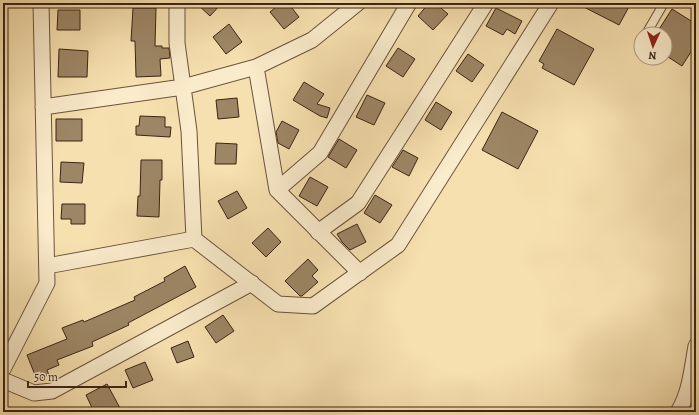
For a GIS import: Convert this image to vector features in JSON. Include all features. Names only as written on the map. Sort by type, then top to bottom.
[{"type":"street","points":[[3,368],[47,283],[41,3]]},
{"type":"street","points":[[177,3],[177,43],[189,131],[194,239]]},
{"type":"street","points":[[43,107],[183,87],[256,67],[312,40],[358,3]]},
{"type":"street","points":[[277,190],[320,153],[409,3]]},
{"type":"street","points":[[318,232],[358,203],[486,3]]},
{"type":"street","points":[[47,266],[194,239],[278,304],[313,306],[398,245],[551,3]]},
{"type":"street","points":[[256,67],[277,190],[360,272]]},
{"type":"street","points":[[3,380],[34,393],[52,391],[252,283]]},
{"type":"street","points":[[678,412],[687,392],[696,346]]},
{"type":"lane","points":[[651,26],[664,3]]},
{"type":"building","points":[[196,3],[222,3],[210,16]]},
{"type":"building","points":[[281,3],[288,3],[299,17],[284,29],[270,12]]},
{"type":"building","points":[[429,3],[435,3],[448,14],[433,30],[418,16]]},
{"type":"building","points":[[576,3],[631,3],[619,25]]},
{"type":"building","points":[[133,8],[156,8],[155,46],[169,48],[170,58],[160,59],[161,76],[136,77],[135,41],[131,41]]},
{"type":"building","points":[[496,8],[522,21],[515,34],[507,29],[503,35],[486,26]]},
{"type":"building","points":[[672,9],[696,24],[696,44],[682,66],[673,60],[673,26],[661,26]]},
{"type":"building","points":[[58,10],[80,10],[80,30],[57,30]]},
{"type":"building","points":[[229,24],[242,42],[226,54],[213,37]]},
{"type":"building","points":[[557,29],[594,49],[574,85],[542,68],[544,64],[539,61]]},
{"type":"building","points":[[398,48],[415,59],[403,77],[386,66]]},
{"type":"building","points":[[59,49],[88,51],[87,77],[58,77]]},
{"type":"building","points":[[468,54],[484,65],[472,82],[456,71]]},
{"type":"building","points":[[304,82],[324,94],[317,104],[330,108],[327,118],[320,116],[293,100]]},
{"type":"building","points":[[367,95],[385,103],[374,125],[356,117]]},
{"type":"building","points":[[237,98],[239,117],[218,119],[216,100]]},
{"type":"building","points":[[436,102],[452,112],[441,130],[425,120]]},
{"type":"building","points":[[502,112],[538,131],[518,169],[482,150]]},
{"type":"building","points":[[140,116],[165,117],[165,127],[171,127],[170,137],[136,135],[136,126],[139,126]]},
{"type":"building","points":[[56,119],[82,119],[82,141],[56,141]]},
{"type":"building","points":[[282,121],[299,130],[289,149],[278,143],[276,132]]},
{"type":"building","points":[[339,139],[357,150],[346,168],[328,157]]},
{"type":"building","points":[[216,143],[237,144],[236,164],[215,164]]},
{"type":"building","points":[[403,150],[418,158],[409,176],[392,167]]},
{"type":"building","points":[[141,160],[162,160],[159,217],[137,216],[138,196],[140,196]]},
{"type":"building","points":[[61,162],[84,163],[82,183],[60,182]]},
{"type":"building","points":[[310,177],[328,187],[317,206],[299,196]]},
{"type":"building","points":[[237,191],[247,208],[228,219],[218,201]]},
{"type":"building","points":[[375,195],[392,205],[380,223],[364,213]]},
{"type":"building","points":[[62,204],[85,204],[85,224],[71,224],[71,219],[61,219]]},
{"type":"building","points":[[357,224],[366,242],[350,250],[337,234]]},
{"type":"building","points":[[268,228],[281,242],[266,257],[252,243]]},
{"type":"building","points":[[308,259],[318,270],[312,276],[318,282],[302,296],[300,296],[285,281]]},
{"type":"building","points":[[185,266],[196,287],[128,323],[129,325],[92,342],[93,346],[57,360],[59,365],[47,370],[49,375],[37,380],[27,355],[67,339],[62,328],[83,320],[84,322],[135,300],[134,297],[165,281],[164,278]]},
{"type":"building","points":[[223,315],[234,331],[216,343],[205,327]]},
{"type":"building","points":[[188,341],[194,357],[177,363],[171,348]]},
{"type":"building","points":[[145,362],[153,380],[133,388],[125,370]]},
{"type":"building","points":[[107,384],[120,408],[111,412],[94,412],[86,395]]}]
